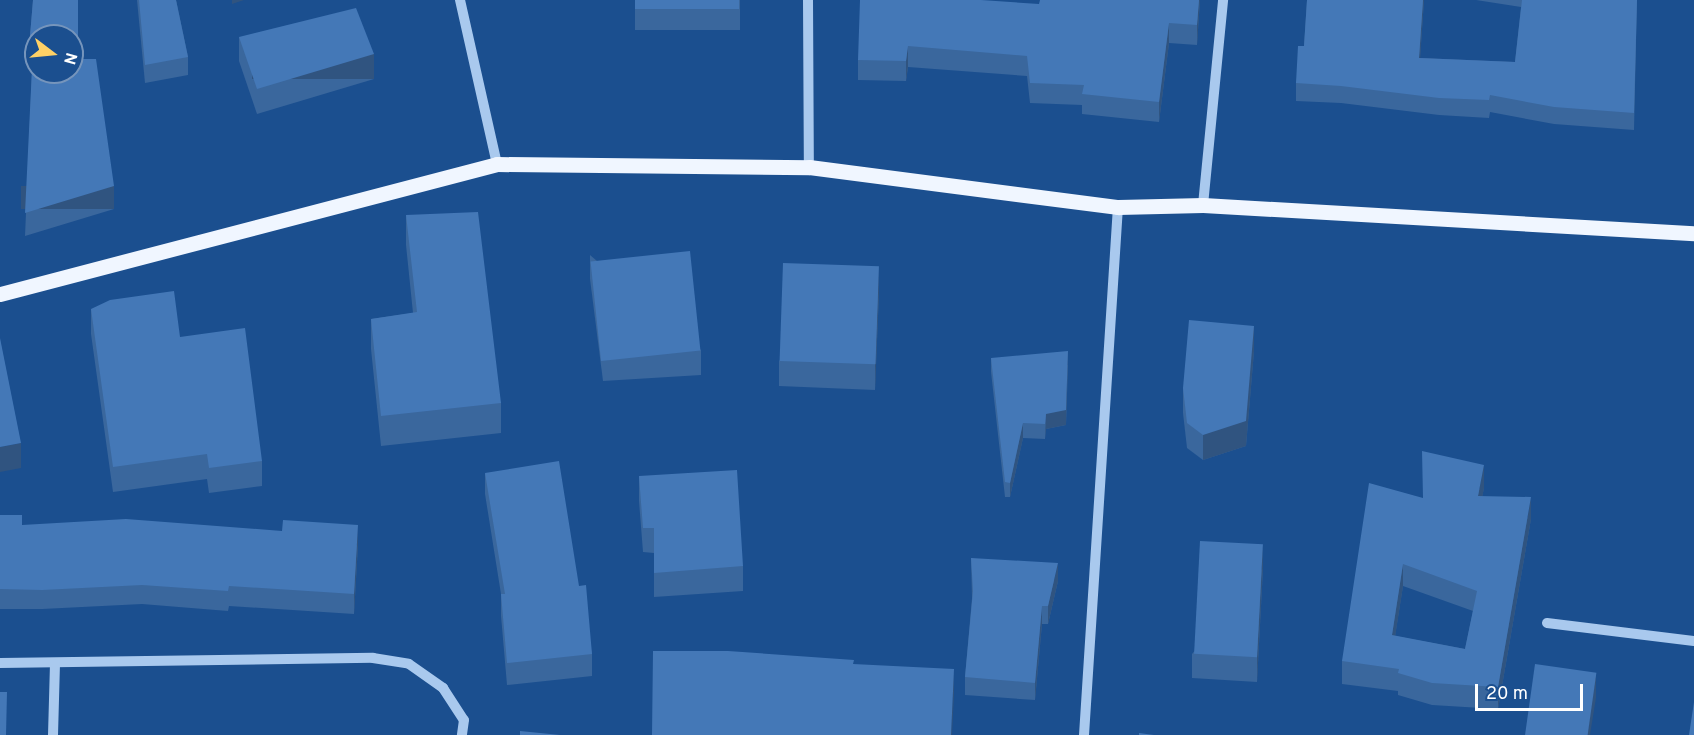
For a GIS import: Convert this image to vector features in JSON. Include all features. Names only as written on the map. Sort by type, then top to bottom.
[{"type":"main road","points":[[0,294],[497,164],[809,167],[1118,207],[1203,205],[1694,233]]},
{"type":"street","points":[[460,0],[497,164]]},
{"type":"street","points":[[808,0],[809,167]]},
{"type":"street","points":[[1203,205],[1223,0]]},
{"type":"street","points":[[1084,735],[1118,207]]},
{"type":"street","points":[[1547,622],[1694,641]]},
{"type":"street","points":[[0,663],[374,658],[409,664],[443,688],[464,720],[462,735]]},
{"type":"street","points":[[53,735],[55,664]]},
{"type":"building","points":[[33,0],[78,0],[78,24],[31,24]]},
{"type":"building","points":[[139,0],[176,0],[188,57],[145,65]]},
{"type":"building","points":[[635,0],[739,0],[739,9],[635,9]]},
{"type":"building","points":[[860,0],[981,0],[1039,4],[1040,0],[1199,0],[1197,25],[1169,23],[1159,102],[1082,94],[1084,85],[1030,83],[1027,56],[908,46],[906,61],[858,60]]},
{"type":"building","points":[[1307,0],[1423,0],[1419,58],[1515,62],[1522,0],[1637,0],[1634,113],[1554,107],[1490,95],[1489,100],[1439,98],[1296,83],[1298,46],[1304,46]]},
{"type":"building","points":[[356,8],[374,54],[257,89],[239,37]]},
{"type":"building","points":[[84,59],[96,59],[114,186],[25,213],[31,84],[84,84]]},
{"type":"building","points":[[478,212],[501,403],[381,416],[371,319],[417,312],[406,215]]},
{"type":"building","points":[[690,251],[700,350],[601,361],[591,261]]},
{"type":"building","points":[[783,263],[879,266],[876,364],[780,361]]},
{"type":"building","points":[[174,291],[180,337],[245,328],[262,461],[209,468],[207,454],[113,467],[91,309],[110,300]]},
{"type":"building","points":[[1189,320],[1254,326],[1246,421],[1203,435],[1187,423],[1183,388]]},
{"type":"building","points":[[0,338],[21,443],[0,447]]},
{"type":"building","points":[[1068,351],[1066,410],[1046,414],[1045,424],[1023,423],[1010,483],[1005,482],[991,358]]},
{"type":"building","points":[[1422,451],[1484,465],[1478,496],[1531,497],[1498,687],[1432,683],[1398,673],[1399,669],[1342,661],[1369,483],[1423,498]],"holes":[[[1403,564],[1477,591],[1465,649],[1392,635]]]},
{"type":"building","points":[[559,461],[579,586],[586,585],[592,654],[507,663],[501,594],[505,594],[485,473]]},
{"type":"building","points":[[737,470],[743,566],[654,573],[654,528],[643,528],[639,476]]},
{"type":"building","points":[[0,515],[22,515],[22,525],[126,519],[282,531],[283,520],[358,525],[354,594],[229,586],[228,591],[142,585],[42,590],[0,589]]},
{"type":"building","points":[[1200,541],[1263,544],[1257,657],[1194,654]]},
{"type":"building","points":[[971,558],[1058,563],[1048,606],[1042,606],[1035,683],[965,677],[973,591]]},
{"type":"building","points":[[653,651],[728,651],[854,660],[853,664],[954,669],[951,735],[652,735]]},
{"type":"building","points":[[1535,664],[1596,673],[1588,735],[1525,735]]},
{"type":"building","points":[[0,692],[7,692],[6,735],[0,735]]},
{"type":"building","points":[[1694,702],[1694,735],[1689,735]]},
{"type":"building","points":[[520,731],[560,735],[520,735]]}]
